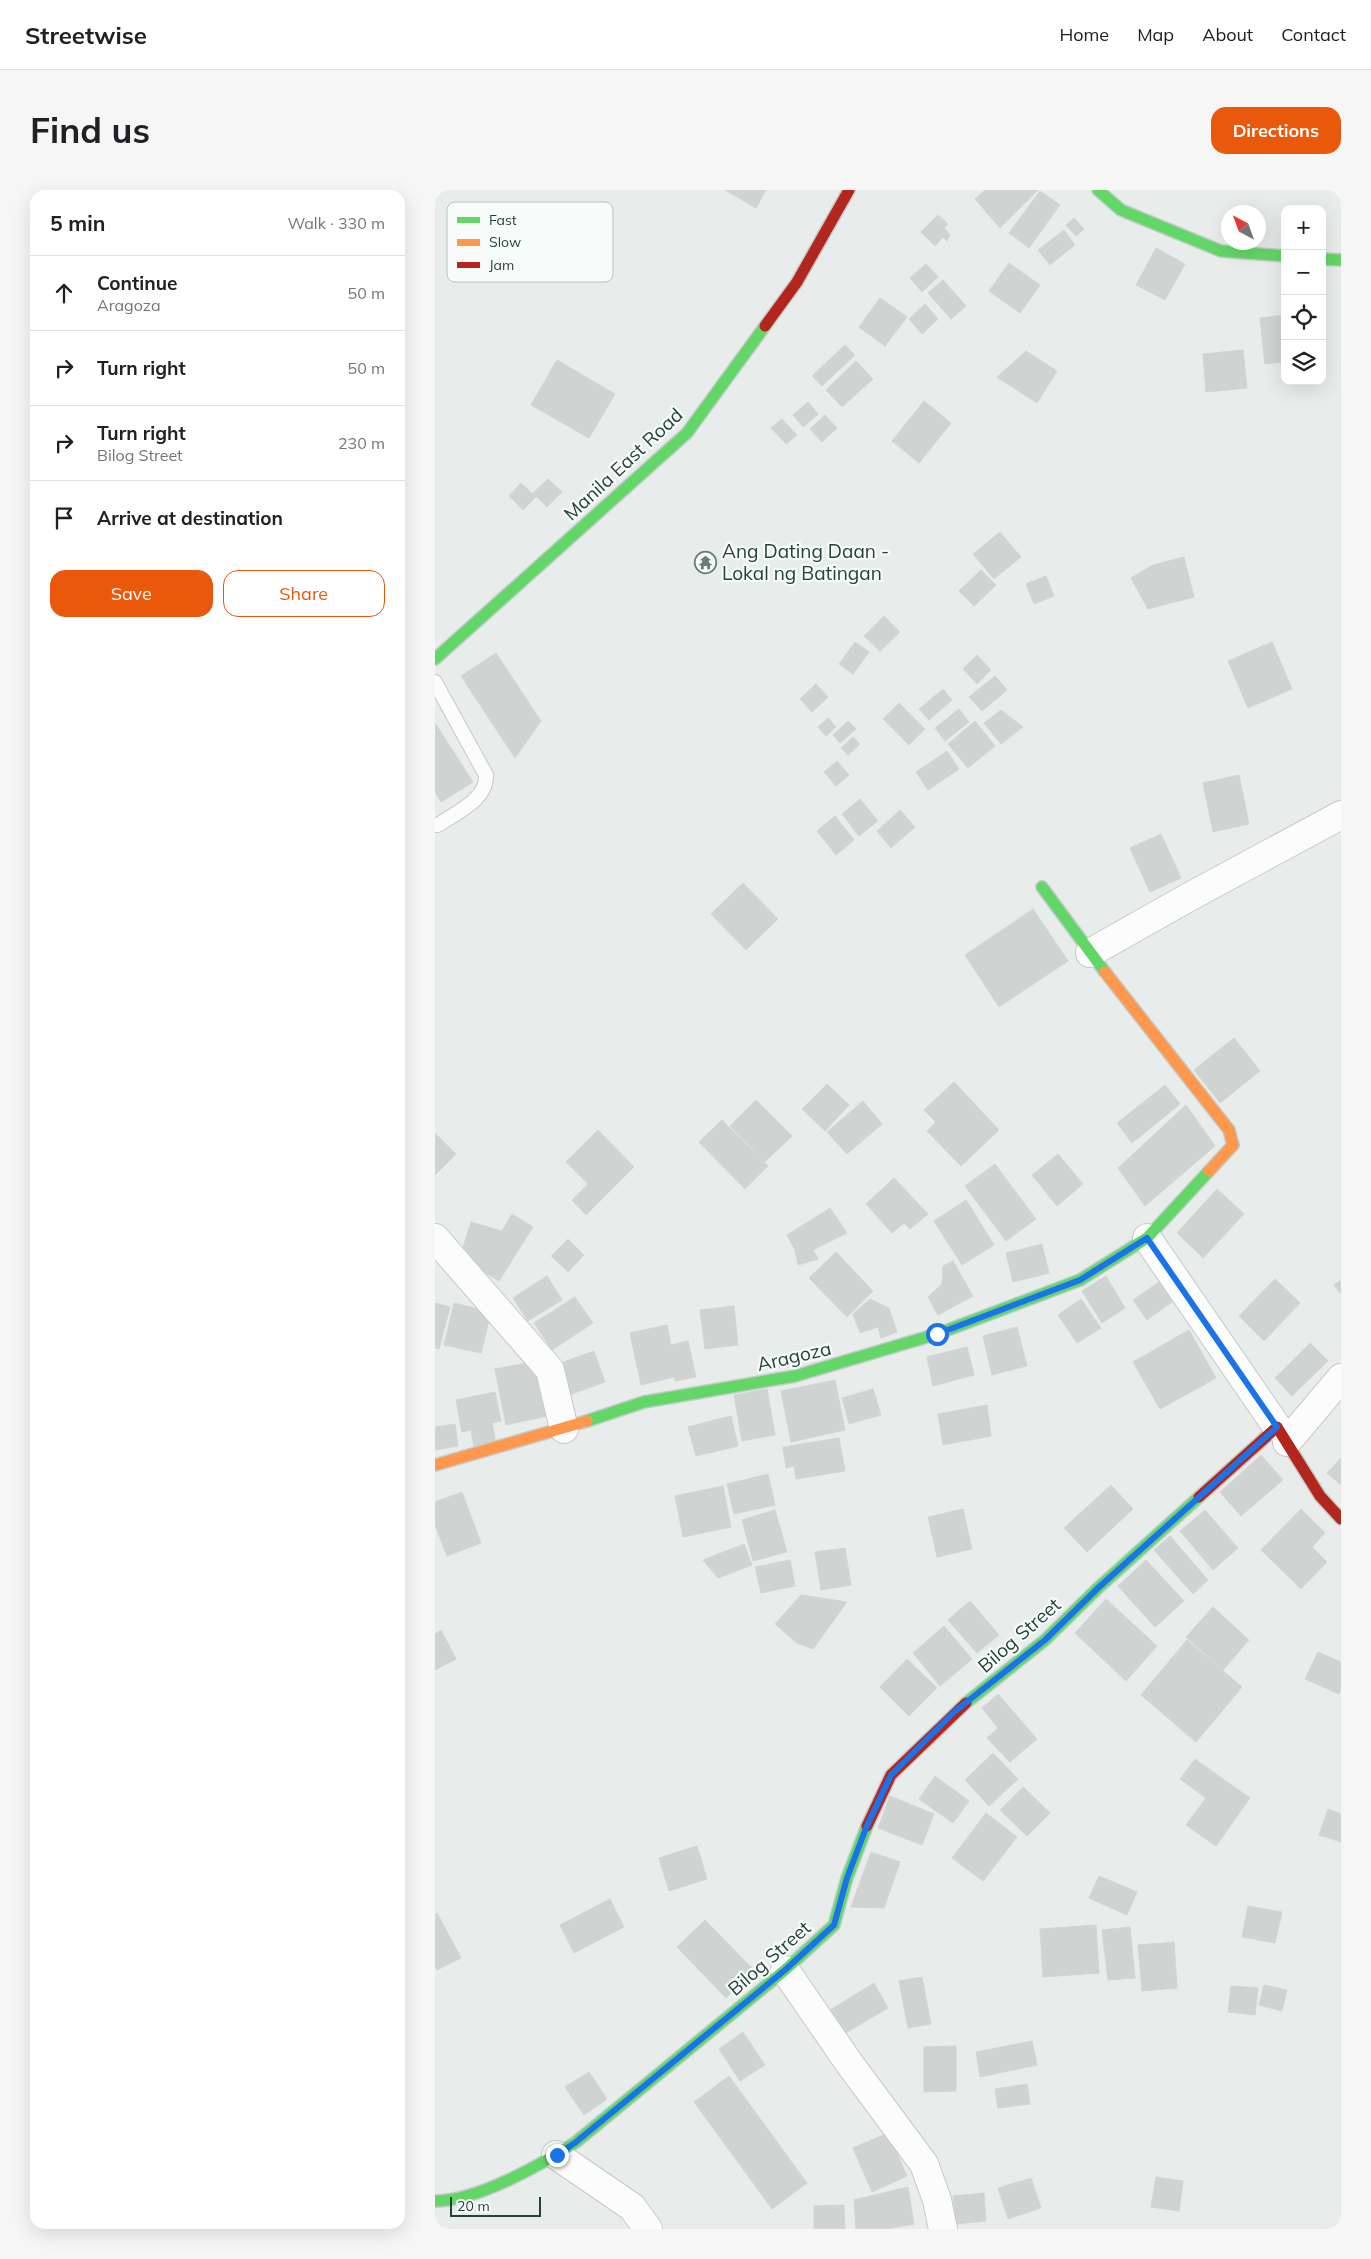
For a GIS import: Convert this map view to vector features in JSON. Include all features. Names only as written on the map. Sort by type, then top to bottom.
[{"type":"street","name":"Manila East Road","points":[[435,659],[687,433],[797,282],[849,190]]},
{"type":"street","points":[[1098,190],[1121,210],[1221,251],[1281,256]]},
{"type":"street","points":[[1326,259],[1341,260]]},
{"type":"street","points":[[1042,887],[1090,952],[1189,896],[1341,815]]},
{"type":"street","name":"Aragoza","points":[[435,1464],[564,1429],[644,1402],[795,1376],[937,1334],[1080,1280],[1147,1238],[1233,1145],[1229,1130],[1090,952]]},
{"type":"street","points":[[435,1238],[550,1370],[564,1429]]},
{"type":"street","points":[[1147,1238],[1282,1434],[1321,1496],[1341,1519]]},
{"type":"street","points":[[1282,1434],[1341,1378]]},
{"type":"street","name":"Bilog Street","points":[[435,2200],[439,2202],[483,2191],[557,2155],[576,2142],[785,1970],[834,1925],[847,1878],[866,1828],[891,1775],[954,1712],[1045,1640],[1098,1588],[1282,1434]]},
{"type":"street","points":[[785,1970],[849,2063],[924,2164],[937,2200],[943,2229]]},
{"type":"street","points":[[557,2155],[632,2207],[649,2229]]},
{"type":"lane","points":[[435,682],[487,780],[487,785],[481,795],[438,826],[435,825]]},
{"type":"building","points":[[725,190],[766,190],[756,208]]},
{"type":"building","points":[[985,190],[1038,190],[1000,228],[975,199]]},
{"type":"building","points":[[1040,191],[1060,205],[1029,248],[1009,233]]},
{"type":"building","points":[[938,215],[948,224],[944,228],[950,235],[947,241],[943,237],[935,246],[921,232]]},
{"type":"building","points":[[1074,218],[1084,229],[1076,236],[1066,225]]},
{"type":"building","points":[[1064,230],[1075,245],[1050,265],[1038,250]]},
{"type":"building","points":[[1156,248],[1185,264],[1165,300],[1136,285]]},
{"type":"building","points":[[1009,263],[1040,285],[1020,313],[989,291]]},
{"type":"building","points":[[926,264],[938,277],[922,292],[910,278]]},
{"type":"building","points":[[943,280],[966,306],[951,319],[928,293]]},
{"type":"building","points":[[880,298],[907,317],[885,346],[859,327]]},
{"type":"building","points":[[925,304],[938,319],[922,334],[909,319]]},
{"type":"building","points":[[1281,315],[1281,362],[1265,364],[1260,318]]},
{"type":"building","points":[[845,345],[855,355],[822,386],[812,376]]},
{"type":"building","points":[[1243,350],[1247,388],[1206,392],[1203,354]]},
{"type":"building","points":[[1026,351],[1057,371],[1037,403],[997,377]]},
{"type":"building","points":[[557,360],[615,394],[589,438],[531,405]]},
{"type":"building","points":[[856,361],[873,379],[842,407],[826,390]]},
{"type":"building","points":[[924,401],[951,423],[919,463],[892,441]]},
{"type":"building","points":[[808,402],[818,414],[803,427],[793,415]]},
{"type":"building","points":[[825,415],[837,428],[822,442],[810,429]]},
{"type":"building","points":[[782,419],[797,435],[786,444],[771,428]]},
{"type":"building","points":[[548,479],[562,492],[547,507],[533,493]]},
{"type":"building","points":[[521,483],[536,497],[523,510],[509,496]]},
{"type":"building","points":[[1000,532],[1021,557],[994,579],[973,554]]},
{"type":"building","points":[[1184,557],[1194,597],[1148,609],[1131,578],[1153,565]]},
{"type":"building","points":[[981,570],[996,585],[974,606],[959,591]]},
{"type":"building","points":[[1046,576],[1054,596],[1034,604],[1026,584]]},
{"type":"building","points":[[884,616],[900,632],[880,651],[864,636]]},
{"type":"building","points":[[855,642],[869,652],[853,674],[839,664]]},
{"type":"building","points":[[1272,642],[1292,689],[1248,708],[1228,661]]},
{"type":"building","points":[[496,653],[541,721],[515,758],[461,676]]},
{"type":"building","points":[[977,655],[991,670],[977,684],[963,669]]},
{"type":"building","points":[[995,676],[1007,690],[982,711],[969,697]]},
{"type":"building","points":[[816,684],[828,697],[812,712],[800,699]]},
{"type":"building","points":[[943,689],[952,700],[929,720],[919,709]]},
{"type":"building","points":[[899,703],[925,729],[909,745],[883,719]]},
{"type":"building","points":[[959,709],[969,722],[945,741],[935,728]]},
{"type":"building","points":[[1001,710],[1023,727],[1001,744],[984,723]]},
{"type":"building","points":[[828,718],[836,727],[826,736],[818,727]]},
{"type":"building","points":[[848,721],[856,729],[840,743],[833,735]]},
{"type":"building","points":[[975,721],[995,746],[968,768],[948,744]]},
{"type":"building","points":[[435,723],[473,782],[441,802],[435,792]]},
{"type":"building","points":[[853,737],[860,744],[848,755],[841,748]]},
{"type":"building","points":[[947,751],[959,769],[928,790],[916,772]]},
{"type":"building","points":[[837,761],[849,775],[836,786],[824,772]]},
{"type":"building","points":[[1239,775],[1249,824],[1213,832],[1203,783]]},
{"type":"building","points":[[860,799],[878,821],[859,836],[842,814]]},
{"type":"building","points":[[900,810],[915,827],[891,848],[877,831]]},
{"type":"building","points":[[835,816],[854,840],[836,855],[817,831]]},
{"type":"building","points":[[1161,834],[1181,878],[1150,892],[1130,848]]},
{"type":"building","points":[[743,883],[778,919],[746,950],[711,914]]},
{"type":"building","points":[[1033,909],[1068,961],[999,1007],[965,955]]},
{"type":"building","points":[[1234,1038],[1260,1071],[1220,1103],[1194,1070]]},
{"type":"building","points":[[954,1082],[999,1130],[961,1166],[927,1131],[936,1122],[924,1110]]},
{"type":"building","points":[[827,1084],[849,1105],[825,1131],[802,1109]]},
{"type":"building","points":[[1165,1085],[1180,1104],[1132,1143],[1117,1123]]},
{"type":"building","points":[[756,1100],[792,1136],[765,1162],[730,1126]]},
{"type":"building","points":[[863,1101],[882,1124],[847,1154],[827,1132]]},
{"type":"building","points":[[1186,1105],[1215,1146],[1145,1206],[1118,1168]]},
{"type":"building","points":[[722,1120],[768,1166],[745,1189],[699,1142]]},
{"type":"building","points":[[598,1130],[634,1167],[586,1215],[572,1200],[588,1184],[566,1162]]},
{"type":"building","points":[[435,1133],[456,1154],[435,1175]]},
{"type":"building","points":[[1058,1154],[1083,1184],[1057,1206],[1032,1175]]},
{"type":"building","points":[[995,1164],[1036,1219],[1006,1241],[965,1186]]},
{"type":"building","points":[[894,1178],[928,1214],[910,1229],[904,1223],[892,1233],[866,1204]]},
{"type":"building","points":[[1217,1189],[1244,1214],[1203,1258],[1177,1233]]},
{"type":"building","points":[[966,1200],[994,1245],[962,1265],[934,1221]]},
{"type":"building","points":[[830,1208],[847,1233],[813,1250],[818,1259],[798,1265],[795,1250],[787,1235]]},
{"type":"building","points":[[512,1214],[533,1227],[499,1281],[460,1257],[471,1222],[502,1231]]},
{"type":"building","points":[[568,1239],[584,1255],[568,1272],[551,1256]]},
{"type":"building","points":[[1042,1244],[1049,1273],[1013,1282],[1006,1253]]},
{"type":"building","points":[[836,1252],[873,1291],[847,1317],[809,1278]]},
{"type":"building","points":[[953,1261],[973,1296],[938,1315],[928,1297],[942,1284],[943,1266]]},
{"type":"building","points":[[547,1276],[562,1300],[528,1321],[513,1298]]},
{"type":"building","points":[[1106,1276],[1125,1308],[1102,1323],[1082,1291]]},
{"type":"building","points":[[1275,1279],[1300,1303],[1264,1341],[1239,1316]]},
{"type":"building","points":[[1162,1280],[1176,1299],[1147,1320],[1133,1300]]},
{"type":"building","points":[[1341,1280],[1341,1294],[1334,1285]]},
{"type":"building","points":[[575,1297],[593,1323],[552,1350],[534,1323]]},
{"type":"building","points":[[870,1299],[889,1308],[897,1332],[881,1338],[878,1327],[860,1333],[853,1314]]},
{"type":"building","points":[[1081,1299],[1101,1328],[1077,1343],[1058,1315]]},
{"type":"building","points":[[435,1303],[450,1307],[439,1349],[435,1348]]},
{"type":"building","points":[[454,1303],[491,1312],[481,1353],[444,1345]]},
{"type":"building","points":[[734,1306],[738,1345],[705,1349],[700,1310]]},
{"type":"building","points":[[667,1325],[671,1345],[688,1341],[696,1377],[675,1381],[674,1377],[641,1385],[630,1333]]},
{"type":"building","points":[[1017,1327],[1027,1366],[992,1375],[983,1336]]},
{"type":"building","points":[[1189,1330],[1216,1378],[1160,1409],[1133,1362]]},
{"type":"building","points":[[1310,1343],[1328,1361],[1292,1396],[1275,1378]]},
{"type":"building","points":[[967,1347],[974,1375],[933,1386],[927,1357]]},
{"type":"building","points":[[594,1351],[605,1382],[569,1395],[558,1364]]},
{"type":"building","points":[[537,1361],[547,1416],[506,1425],[495,1369]]},
{"type":"building","points":[[835,1380],[845,1430],[791,1442],[781,1391]]},
{"type":"building","points":[[767,1389],[775,1435],[742,1441],[734,1395]]},
{"type":"building","points":[[873,1389],[881,1415],[849,1424],[842,1398]]},
{"type":"building","points":[[495,1392],[501,1421],[492,1423],[496,1444],[474,1448],[471,1430],[462,1432],[456,1400]]},
{"type":"building","points":[[987,1405],[991,1436],[943,1445],[938,1414]]},
{"type":"building","points":[[731,1416],[738,1446],[696,1456],[688,1427]]},
{"type":"building","points":[[455,1424],[458,1446],[435,1450],[435,1427]]},
{"type":"building","points":[[839,1438],[845,1471],[796,1479],[794,1466],[786,1468],[783,1447]]},
{"type":"building","points":[[1261,1455],[1283,1480],[1241,1516],[1220,1492]]},
{"type":"building","points":[[1341,1458],[1341,1485],[1327,1473]]},
{"type":"building","points":[[768,1474],[775,1505],[734,1514],[727,1484]]},
{"type":"building","points":[[1111,1485],[1133,1509],[1087,1552],[1064,1528]]},
{"type":"building","points":[[723,1486],[731,1527],[683,1537],[675,1496]]},
{"type":"building","points":[[462,1492],[481,1543],[447,1556],[435,1525],[435,1502]]},
{"type":"building","points":[[963,1509],[972,1549],[937,1557],[928,1517]]},
{"type":"building","points":[[1301,1509],[1325,1533],[1312,1547],[1327,1562],[1301,1589],[1261,1550]]},
{"type":"building","points":[[775,1510],[787,1552],[753,1561],[742,1520]]},
{"type":"building","points":[[1205,1510],[1238,1548],[1213,1570],[1180,1531]]},
{"type":"building","points":[[1170,1536],[1208,1580],[1193,1594],[1154,1550]]},
{"type":"building","points":[[744,1544],[752,1565],[718,1578],[703,1560]]},
{"type":"building","points":[[845,1548],[851,1585],[821,1590],[815,1552]]},
{"type":"building","points":[[790,1560],[795,1586],[761,1593],[755,1567]]},
{"type":"building","points":[[1146,1560],[1184,1601],[1155,1627],[1118,1586]]},
{"type":"building","points":[[801,1595],[847,1602],[813,1649],[797,1643],[775,1624]]},
{"type":"building","points":[[1106,1599],[1157,1646],[1126,1681],[1075,1633]]},
{"type":"building","points":[[970,1601],[999,1635],[977,1653],[948,1620]]},
{"type":"building","points":[[1213,1607],[1249,1640],[1223,1670],[1186,1637]]},
{"type":"building","points":[[944,1626],[972,1659],[940,1686],[913,1653]]},
{"type":"building","points":[[441,1630],[456,1659],[435,1670],[435,1634]]},
{"type":"building","points":[[1187,1640],[1242,1687],[1196,1742],[1141,1695]]},
{"type":"building","points":[[1318,1652],[1341,1662],[1341,1690],[1339,1694],[1305,1679]]},
{"type":"building","points":[[907,1659],[937,1688],[909,1716],[880,1687]]},
{"type":"building","points":[[998,1694],[1037,1739],[1010,1762],[987,1738],[998,1728],[982,1708]]},
{"type":"building","points":[[993,1753],[1018,1779],[989,1806],[965,1780]]},
{"type":"building","points":[[1195,1759],[1250,1798],[1216,1846],[1186,1825],[1206,1798],[1180,1779]]},
{"type":"building","points":[[935,1776],[969,1801],[953,1823],[919,1799]]},
{"type":"building","points":[[1023,1787],[1050,1813],[1027,1836],[1000,1810]]},
{"type":"building","points":[[890,1796],[934,1814],[922,1845],[878,1828]]},
{"type":"building","points":[[1328,1809],[1341,1814],[1341,1842],[1319,1835]]},
{"type":"building","points":[[986,1813],[1017,1837],[983,1881],[952,1858]]},
{"type":"building","points":[[697,1846],[707,1879],[669,1891],[659,1858]]},
{"type":"building","points":[[871,1852],[900,1862],[884,1908],[851,1907]]},
{"type":"building","points":[[1099,1876],[1137,1892],[1127,1915],[1089,1898]]},
{"type":"building","points":[[610,1899],[624,1927],[574,1953],[560,1925]]},
{"type":"building","points":[[1248,1906],[1282,1912],[1275,1943],[1242,1937]]},
{"type":"building","points":[[437,1913],[461,1958],[437,1970],[435,1967],[435,1914]]},
{"type":"building","points":[[705,1920],[754,1970],[726,1998],[677,1947]]},
{"type":"building","points":[[1096,1925],[1099,1973],[1043,1977],[1040,1929]]},
{"type":"building","points":[[1130,1927],[1135,1978],[1108,1980],[1102,1930]]},
{"type":"building","points":[[1174,1942],[1177,1988],[1142,1991],[1138,1945]]},
{"type":"building","points":[[922,1977],[931,2024],[908,2028],[899,1981]]},
{"type":"building","points":[[874,1983],[888,2008],[844,2034],[830,2010]]},
{"type":"building","points":[[1264,1985],[1287,1990],[1282,2011],[1259,2005]]},
{"type":"building","points":[[1231,1986],[1258,1988],[1255,2015],[1228,2012]]},
{"type":"building","points":[[743,2032],[765,2065],[740,2081],[719,2049]]},
{"type":"building","points":[[1032,2041],[1037,2065],[980,2077],[976,2052]]},
{"type":"building","points":[[956,2046],[956,2091],[924,2092],[924,2047]]},
{"type":"building","points":[[589,2072],[607,2099],[584,2115],[565,2087]]},
{"type":"building","points":[[729,2076],[807,2183],[772,2209],[694,2102]]},
{"type":"building","points":[[1027,2084],[1030,2104],[998,2108],[995,2089]]},
{"type":"building","points":[[888,2133],[907,2176],[872,2192],[853,2148]]},
{"type":"building","points":[[1156,2177],[1183,2181],[1179,2211],[1151,2207]]},
{"type":"building","points":[[1031,2178],[1041,2208],[1008,2219],[998,2188]]},
{"type":"building","points":[[908,2187],[914,2224],[887,2229],[856,2229],[854,2200]]},
{"type":"building","points":[[984,2193],[986,2221],[956,2224],[953,2196]]},
{"type":"building","points":[[844,2205],[845,2229],[814,2229],[814,2206]]},
{"type":"traffic: fast","points":[[1098,190],[1121,210],[1221,251],[1281,256]]},
{"type":"traffic: fast","points":[[1326,259],[1341,260]]},
{"type":"traffic: fast","points":[[435,659],[687,433],[765,326]]},
{"type":"traffic: fast","points":[[1042,887],[1105,972]]},
{"type":"traffic: fast","points":[[587,1421],[644,1402],[795,1376],[937,1334],[1080,1280],[1147,1238],[1209,1171]]},
{"type":"traffic: fast","points":[[966,1703],[1045,1640],[1098,1588],[1199,1497]]},
{"type":"traffic: fast","points":[[435,2201],[470,2195],[489,2188],[527,2171],[576,2142],[785,1970],[834,1925],[847,1878],[867,1826]]},
{"type":"traffic: slow","points":[[1105,972],[1229,1130],[1233,1145],[1209,1171]]},
{"type":"traffic: slow","points":[[435,1465],[587,1421]]},
{"type":"traffic: jam","points":[[765,326],[797,282],[849,190]]},
{"type":"traffic: jam","points":[[1199,1497],[1277,1427],[1320,1496],[1341,1519]]},
{"type":"traffic: jam","points":[[867,1826],[891,1775],[966,1703]]},
{"type":"place","name":"Ang Dating Daan - Lokal ng Batingan","points":[[706,562]]},
{"type":"route","points":[[557,2155],[576,2142],[785,1970],[834,1925],[847,1878],[866,1828],[891,1775],[954,1712],[1045,1640],[1098,1588],[1277,1427],[1147,1238],[1080,1280],[937,1334]]}]
